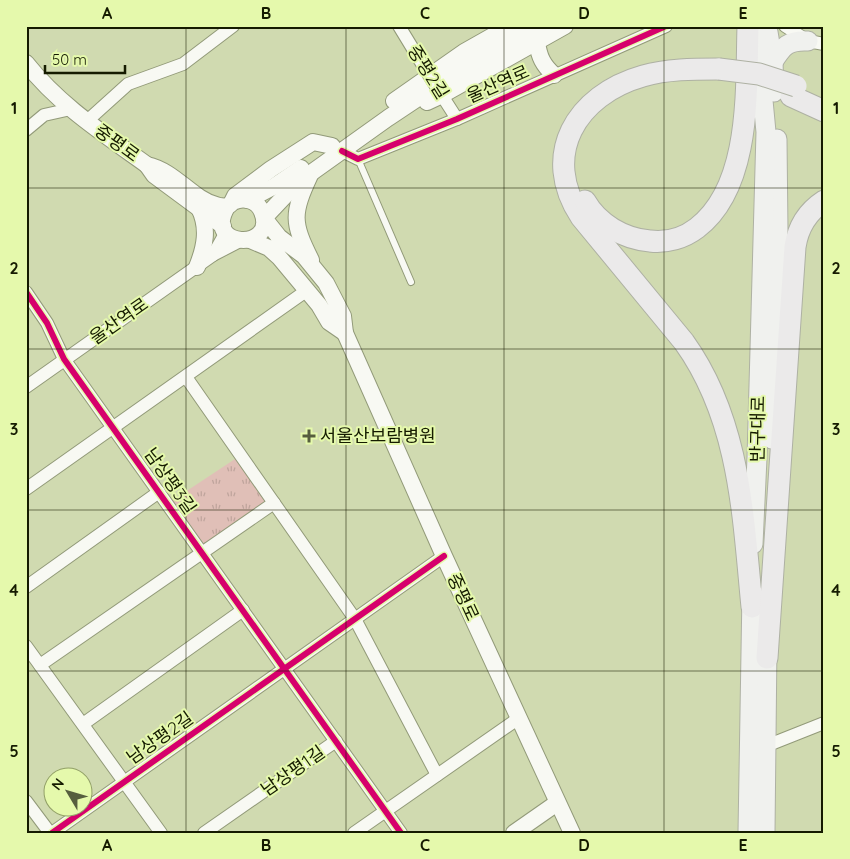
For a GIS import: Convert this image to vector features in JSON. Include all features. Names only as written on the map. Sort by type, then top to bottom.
[{"type":"highway","points":[[719,74],[648,86],[612,100],[592,118],[579,141],[575,170],[582,196],[602,222],[618,232],[635,239],[664,241],[684,236],[708,219],[714,211],[730,180],[742,133],[748,26]]},
{"type":"highway","points":[[752,607],[738,478],[730,439],[717,400],[684,342],[581,217],[569,194],[563,172],[564,155],[571,132],[586,109],[598,97],[617,86],[642,76],[671,70],[719,74],[824,99]]},
{"type":"highway","points":[[794,91],[824,111]]},
{"type":"highway","points":[[767,658],[795,247],[803,222],[812,210],[824,201]]},
{"type":"main road","points":[[385,114],[426,70],[448,50],[489,26]]},
{"type":"main road","name":"울산역로","points":[[236,203],[273,187],[337,149],[464,52],[510,26]]},
{"type":"main road","points":[[385,114],[442,94],[537,34],[565,26]]},
{"type":"main road","name":"반구대로","points":[[748,833],[752,607],[766,132],[754,26]]},
{"type":"main road","name":"반구대로","points":[[765,833],[767,658],[778,231],[778,144],[773,62],[766,26]]},
{"type":"main road","points":[[537,34],[539,54],[544,65],[554,75]]},
{"type":"main road","name":"울산역로","points":[[385,114],[460,70],[537,34]]},
{"type":"main road","points":[[773,62],[781,50],[789,43],[796,40],[816,43]]},
{"type":"main road","name":"중평로","points":[[26,63],[55,96],[147,165]]},
{"type":"main road","name":"울산역로","points":[[264,218],[297,183],[310,174],[337,149]]},
{"type":"main road","points":[[147,165],[160,168],[215,205],[236,203],[258,206],[264,218],[279,237],[304,256],[316,269]]},
{"type":"main road","points":[[147,165],[154,175],[235,235],[269,248],[291,270],[329,322],[345,333]]},
{"type":"main road","points":[[310,174],[300,198],[296,219],[300,238],[316,269]]},
{"type":"main road","points":[[235,235],[223,213],[236,203]]},
{"type":"main road","points":[[197,267],[204,249],[204,219],[199,208]]},
{"type":"main road","points":[[235,235],[261,231],[264,218]]},
{"type":"main road","name":"중평로","points":[[316,269],[326,283],[343,316],[345,333],[444,556],[572,833]]},
{"type":"main road","points":[[514,833],[557,803]]},
{"type":"street","name":"중평로","points":[[87,121],[128,84],[183,64],[233,26]]},
{"type":"street","name":"중평2길","points":[[399,26],[457,119]]},
{"type":"street","name":"울산역로","points":[[358,159],[457,119],[666,26]]},
{"type":"street","points":[[785,26],[816,43]]},
{"type":"street","points":[[26,130],[44,115],[71,109]]},
{"type":"street","points":[[337,149],[358,159]]},
{"type":"street","name":"울산역로","points":[[26,387],[197,267],[235,235]]},
{"type":"street","points":[[26,489],[306,291]]},
{"type":"street","name":"남상평3길","points":[[26,292],[47,323],[64,359],[243,610]]},
{"type":"street","points":[[186,377],[355,619],[437,775]]},
{"type":"street","name":"남상평3길","points":[[26,587],[159,492]]},
{"type":"street","points":[[40,665],[274,503]]},
{"type":"street","name":"남상평2길","points":[[26,801],[51,833],[444,556]]},
{"type":"street","points":[[83,724],[243,610],[336,741]]},
{"type":"street","name":"남상평2길","points":[[26,646],[124,782]]},
{"type":"street","points":[[354,833],[518,718]]},
{"type":"street","points":[[766,746],[824,723]]},
{"type":"street","name":"남상평1길","points":[[204,833],[336,741],[401,833]]},
{"type":"street","points":[[124,782],[162,833]]},
{"type":"lane","points":[[358,159],[411,282]]},
{"type":"green space","points":[[238,457],[269,501],[203,548],[170,502]]},
{"type":"cycle path","points":[[342,151],[358,159],[457,119],[666,26]]},
{"type":"cycle path","points":[[26,292],[47,323],[64,359],[401,833]]},
{"type":"cycle path","points":[[52,833],[444,556]]},
{"type":"place","name":"서울산보람병원","points":[[309,436]]}]
